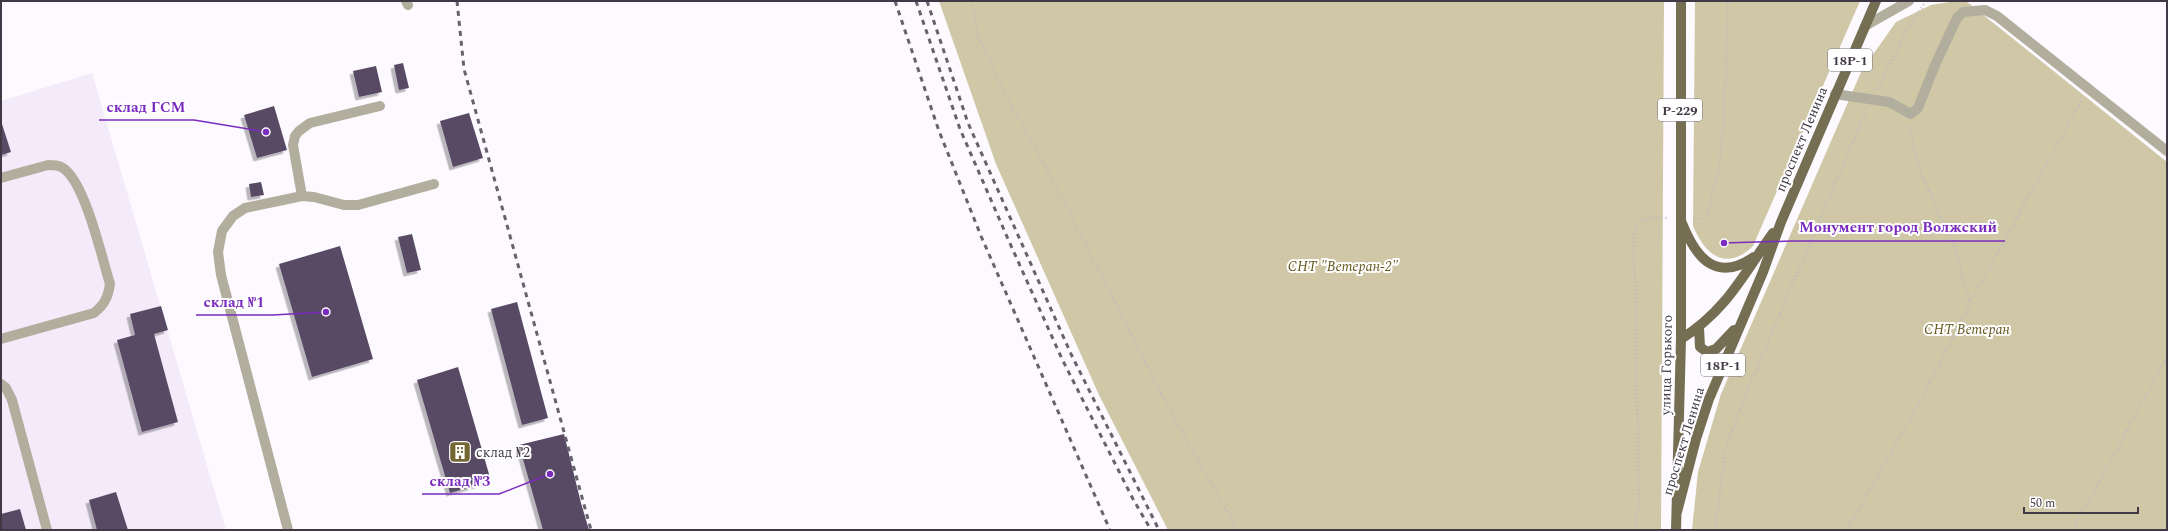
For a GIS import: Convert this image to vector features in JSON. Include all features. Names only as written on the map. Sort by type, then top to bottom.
[{"type":"main road","name":"Р-229","points":[[1680,219],[1681,1]]},
{"type":"main road","name":"проспект Ленина","points":[[1676,512],[1696,439],[1709,399],[1763,272],[1781,222],[1876,1]]},
{"type":"main road","points":[[1680,219],[1697,254],[1708,262],[1729,268],[1739,266],[1758,255]]},
{"type":"main road","name":"улица Горького","points":[[1676,512],[1680,339],[1680,219]]},
{"type":"main road","name":"проспект Ленина","points":[[1680,339],[1699,328],[1724,303],[1781,222]]},
{"type":"main road","points":[[1699,328],[1700,347],[1707,352],[1716,349],[1724,342],[1743,318]]},
{"type":"main road","name":"Р-229","points":[[1676,512],[1676,530]]},
{"type":"street","points":[[1865,26],[1910,1]]},
{"type":"street","points":[[1835,94],[1889,102],[1903,111],[1912,114],[1918,108],[1935,65],[1957,18],[1963,12],[1985,10],[1997,16],[2167,150]]},
{"type":"street","points":[[302,196],[293,145],[294,136],[310,123],[380,106]]},
{"type":"street","points":[[1,178],[48,165],[62,167],[68,171],[75,182],[88,210],[110,284],[109,296],[103,306],[94,312],[1,339]]},
{"type":"street","points":[[288,530],[221,275],[218,252],[222,231],[233,216],[245,208],[302,196],[314,197],[344,205],[358,204],[434,184]]},
{"type":"street","points":[[1,384],[6,388],[12,400],[47,530]]},
{"type":"path","points":[[972,1],[978,37],[1004,94],[1061,196],[1177,424],[1238,530]]},
{"type":"path","points":[[1634,530],[1638,507],[1634,236],[1636,227],[1642,221],[1656,218],[1702,219],[1707,215],[1719,168],[1724,122],[1728,1]]},
{"type":"path","points":[[1715,530],[1725,452],[1742,402],[1872,99],[1907,31],[1926,1]]},
{"type":"path","points":[[1847,530],[1918,405],[1970,303],[2075,108],[2091,90]]},
{"type":"path","points":[[1903,111],[1910,127],[1920,171],[1955,249],[1970,303]]},
{"type":"path","points":[[2073,530],[2167,358]]},
{"type":"shaded area","points":[[92,73],[226,530],[1,530],[1,101]]},
{"type":"green space","name":"СНТ \"Ветеран-2\"","points":[[939,1],[1664,1],[1661,530],[1168,530],[1099,395],[996,164]]},
{"type":"green space","points":[[1695,1],[1860,1],[1753,246],[1743,254],[1734,258],[1725,259],[1717,257],[1710,252],[1698,236],[1693,226]]},
{"type":"green space","name":"СНТ Ветеран","points":[[1966,1],[2167,162],[2167,530],[1692,530],[1698,472],[1721,394],[1862,70],[1896,22],[1931,5]]},
{"type":"building","points":[[403,63],[409,88],[399,90],[394,65]]},
{"type":"building","points":[[376,66],[382,92],[359,97],[353,71]]},
{"type":"building","points":[[274,106],[287,150],[257,158],[244,115]]},
{"type":"building","points":[[469,113],[483,158],[453,167],[440,121]]},
{"type":"building","points":[[1,121],[11,152],[1,155]]},
{"type":"building","points":[[261,182],[264,195],[251,197],[249,184]]},
{"type":"building","points":[[412,234],[421,270],[407,273],[398,237]]},
{"type":"building","points":[[340,246],[373,359],[312,377],[279,264]]},
{"type":"building","points":[[517,302],[548,418],[522,425],[491,309]]},
{"type":"building","points":[[161,306],[168,330],[154,334],[178,422],[142,432],[117,340],[135,335],[130,314]]},
{"type":"building","name":"склад №2","points":[[458,367],[491,481],[450,493],[417,380]]},
{"type":"building","points":[[564,434],[589,530],[543,530],[519,445]]},
{"type":"building","points":[[116,492],[128,530],[97,530],[89,500]]},
{"type":"building","points":[[20,509],[26,530],[1,530],[1,514]]},
{"type":"railway","points":[[457,1],[464,69],[591,530]]},
{"type":"railway","points":[[895,1],[939,131],[981,236],[1110,530]]},
{"type":"railway","points":[[916,1],[960,129],[1008,239],[1062,359],[1133,499],[1151,530]]},
{"type":"railway","points":[[927,1],[968,123],[1071,354],[1159,530]]},
{"type":"place","name":"склад ГСМ","points":[[266,132]]},
{"type":"place","name":"Монумент город Волжский","points":[[1724,243]]},
{"type":"place","name":"склад №1","points":[[326,312]]},
{"type":"place","name":"склад №2","points":[[460,452]]},
{"type":"place","name":"склад №3","points":[[550,474]]}]
